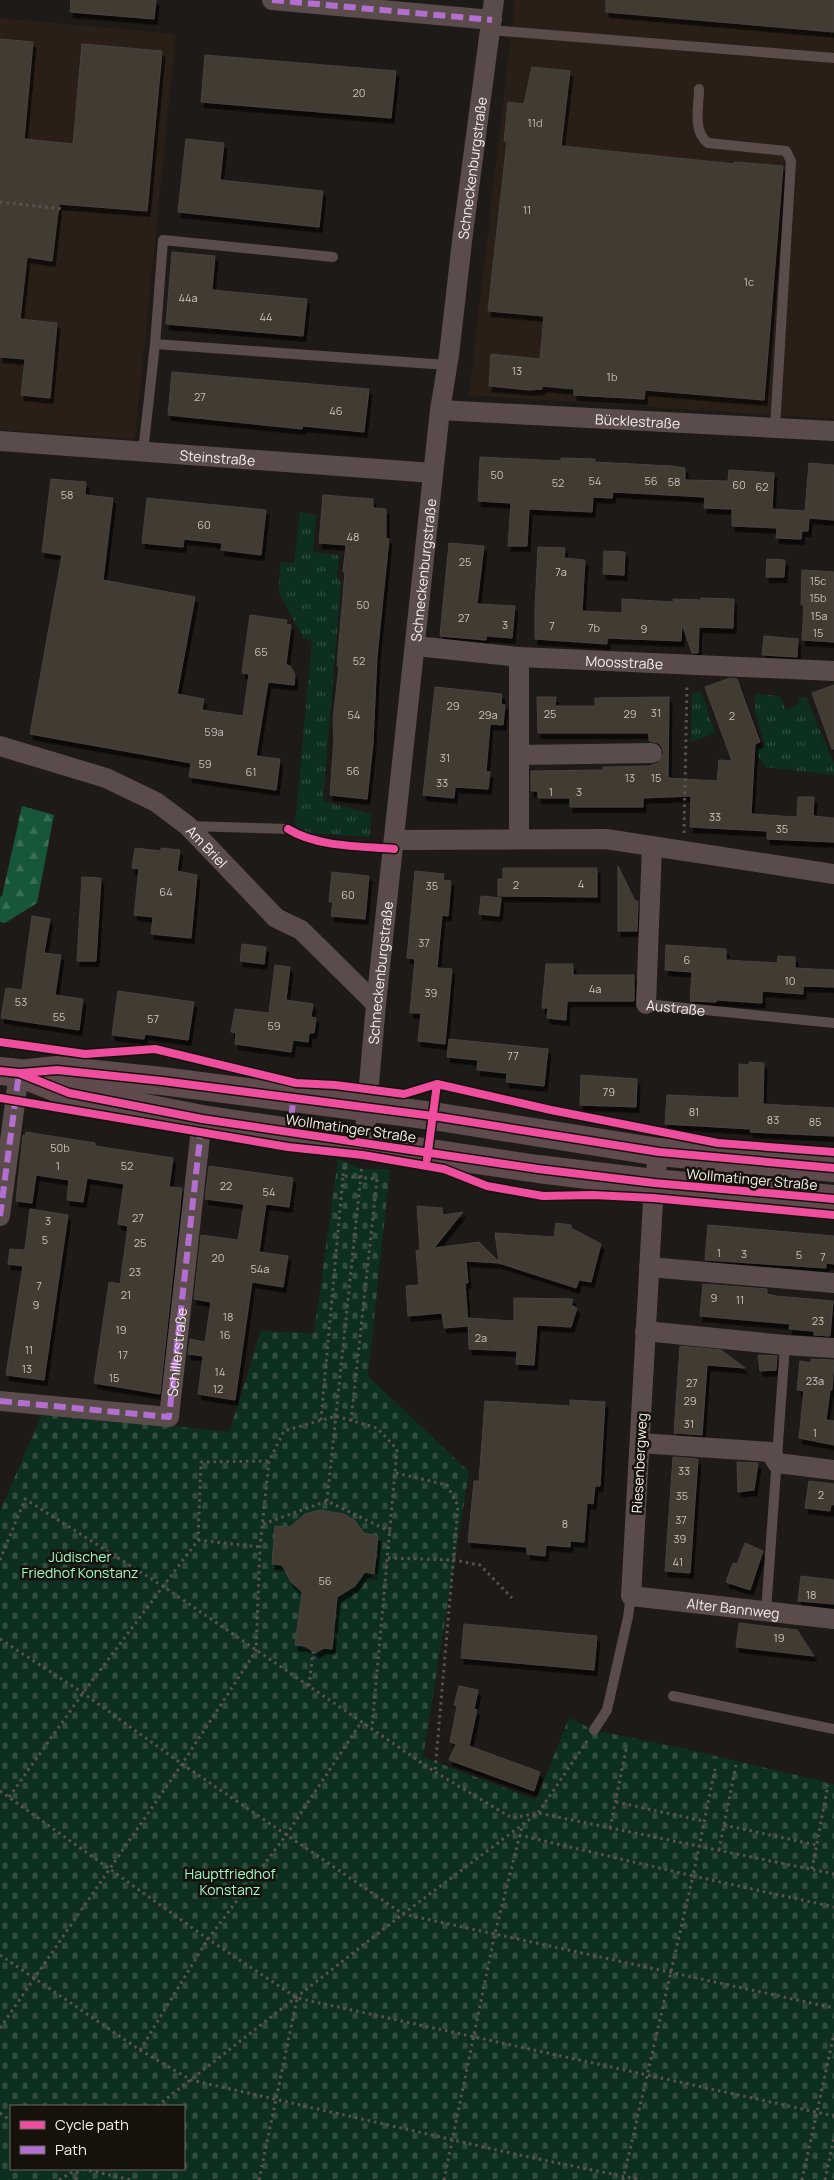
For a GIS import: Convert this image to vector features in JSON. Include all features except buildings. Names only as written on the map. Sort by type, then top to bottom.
[{"type":"main road","name":"Wollmatinger Straße","points":[[10,1072],[57,1070],[162,1081],[368,1108],[659,1152],[834,1168]]},
{"type":"main road","name":"Wollmatinger Straße","points":[[10,1072],[69,1093],[202,1119],[538,1169],[654,1183],[834,1199]]},
{"type":"street","points":[[272,0],[491,25]]},
{"type":"street","name":"Schneckenburgstraße","points":[[364,1142],[376,1004],[440,410],[494,0]]},
{"type":"street","name":"Bücklestraße","points":[[440,410],[834,431]]},
{"type":"street","name":"Steinstraße","points":[[0,441],[433,473]]},
{"type":"street","name":"Moosstraße","points":[[416,646],[519,657],[834,671]]},
{"type":"street","points":[[519,657],[519,839]]},
{"type":"street","name":"Am Briel","points":[[0,746],[106,778],[156,802],[188,826],[276,918],[301,930],[376,1004]]},
{"type":"street","points":[[520,755],[652,753]]},
{"type":"street","points":[[395,840],[606,839],[834,874]]},
{"type":"street","name":"Austraße","points":[[646,1004],[652,846]]},
{"type":"street","points":[[0,1216],[10,1072]]},
{"type":"street","name":"Schillerstraße","points":[[0,1401],[169,1418],[202,1119]]},
{"type":"street","name":"Riesenbergweg","points":[[631,1596],[654,1183],[659,1152]]},
{"type":"street","points":[[649,1267],[834,1283]]},
{"type":"street","points":[[645,1330],[785,1345],[834,1348]]},
{"type":"street","points":[[640,1443],[771,1452],[777,1463],[834,1470]]},
{"type":"street","name":"Alter Bannweg","points":[[631,1596],[834,1619]]},
{"type":"lane","points":[[491,25],[834,58]]},
{"type":"lane","points":[[699,89],[698,130],[702,138],[708,143],[786,151],[791,161],[774,428]]},
{"type":"lane","points":[[143,452],[155,344],[163,240],[333,257]]},
{"type":"lane","points":[[155,344],[447,365]]},
{"type":"lane","points":[[188,826],[288,829]]},
{"type":"lane","name":"Austraße","points":[[646,1004],[834,1022]]},
{"type":"lane","points":[[766,1611],[785,1345]]},
{"type":"lane","points":[[594,1730],[606,1710],[628,1617],[631,1596]]},
{"type":"lane","points":[[673,1696],[834,1729]]},
{"type":"path","points":[[0,202],[62,209]]},
{"type":"path","points":[[683,850],[689,664]]},
{"type":"path","points":[[327,1500],[364,1142]]},
{"type":"path","points":[[321,1420],[344,1176],[376,1179],[351,1421]]},
{"type":"path","points":[[0,2028],[36,1979],[182,1764],[256,1651],[260,1547],[269,1461],[284,1431],[336,1416],[377,1428],[397,1450],[372,1728]]},
{"type":"path","points":[[9,1797],[83,1693],[198,1540],[202,1462],[269,1461]]},
{"type":"path","points":[[396,1473],[448,1485],[458,1506],[435,1772]]},
{"type":"path","points":[[0,1560],[24,1499],[164,1587],[435,1772],[512,1818],[538,1813],[834,1874]]},
{"type":"path","points":[[263,1524],[327,1500],[390,1532]]},
{"type":"path","points":[[198,1540],[260,1547]]},
{"type":"path","points":[[388,1558],[454,1560],[480,1565],[512,1598]]},
{"type":"path","points":[[0,1639],[83,1693],[182,1764],[402,1914],[834,2008]]},
{"type":"path","points":[[309,1686],[313,1652]]},
{"type":"path","points":[[140,2050],[208,1940],[287,1834],[362,1721]]},
{"type":"path","points":[[158,2105],[402,1914],[538,1813],[594,1730]]},
{"type":"path","points":[[610,1828],[627,1745]]},
{"type":"path","points":[[719,1850],[736,1765]]},
{"type":"path","points":[[623,2178],[694,1876],[703,1821],[715,1769]]},
{"type":"path","points":[[812,1869],[828,1785]]},
{"type":"path","points":[[0,1791],[208,1940],[297,1998],[834,2116]]},
{"type":"path","points":[[616,1802],[703,1821]]},
{"type":"path","points":[[444,2180],[496,1934],[522,1825]]},
{"type":"path","points":[[724,1826],[816,1845]]},
{"type":"path","points":[[520,1835],[834,1907]]},
{"type":"path","points":[[0,1955],[140,2050],[191,2080],[623,2178],[641,2180]]},
{"type":"path","points":[[259,2180],[297,1998]]},
{"type":"path","points":[[802,2180],[834,2034]]},
{"type":"path","points":[[825,2180],[834,2138]]},
{"type":"path","points":[[59,2180],[75,2170]]},
{"type":"path","points":[[87,2170],[132,2180]]},
{"type":"shaded area","points":[[515,0],[834,0],[834,419],[469,395]]},
{"type":"shaded area","points":[[0,18],[176,34],[135,439],[0,430]]},
{"type":"green space","points":[[300,512],[316,515],[313,552],[339,555],[337,576],[341,583],[323,801],[371,814],[370,837],[307,833],[295,825],[312,641],[303,638],[279,593],[280,562],[294,563]]},
{"type":"green space","points":[[701,691],[715,733],[691,742],[692,694]]},
{"type":"green space","points":[[755,694],[780,696],[786,710],[800,704],[798,698],[806,697],[834,764],[834,775],[765,767],[754,749],[765,745],[755,712]]},
{"type":"green space","points":[[22,806],[54,815],[37,903],[5,923],[0,922],[0,897],[2,896]]},
{"type":"green space","name":"Hauptfriedhof Konstanz","points":[[338,1159],[362,1169],[390,1169],[368,1376],[469,1472],[423,1757],[536,1800],[569,1718],[594,1730],[686,1749],[834,1784],[834,2180],[0,2180],[0,1511],[43,1412],[229,1432],[261,1331],[314,1333]]},
{"type":"marked path","points":[[272,0],[492,20]]},
{"type":"marked path","points":[[0,1216],[19,1073]]},
{"type":"marked path","points":[[289,1135],[294,1095]]},
{"type":"marked path","points":[[0,1401],[169,1417],[201,1129]]},
{"type":"cycle path","points":[[288,829],[299,835],[325,842],[394,849]]},
{"type":"cycle path","points":[[0,1042],[85,1054],[155,1049],[296,1083],[335,1085],[404,1094],[437,1084],[551,1110],[718,1143],[834,1152]]},
{"type":"cycle path","points":[[21,1073],[57,1070],[162,1081],[433,1116],[659,1152],[834,1168]]},
{"type":"cycle path","points":[[0,1071],[19,1073],[69,1093],[202,1119],[538,1169],[654,1183],[834,1199]]},
{"type":"cycle path","points":[[427,1159],[437,1084]]},
{"type":"cycle path","points":[[0,1098],[288,1147],[363,1155],[444,1169],[487,1186],[543,1196],[593,1195],[653,1198],[834,1215]]},
{"type":"park label","name":"Jüdischer Friedhof Konstanz","points":[[80,1564]]}]
